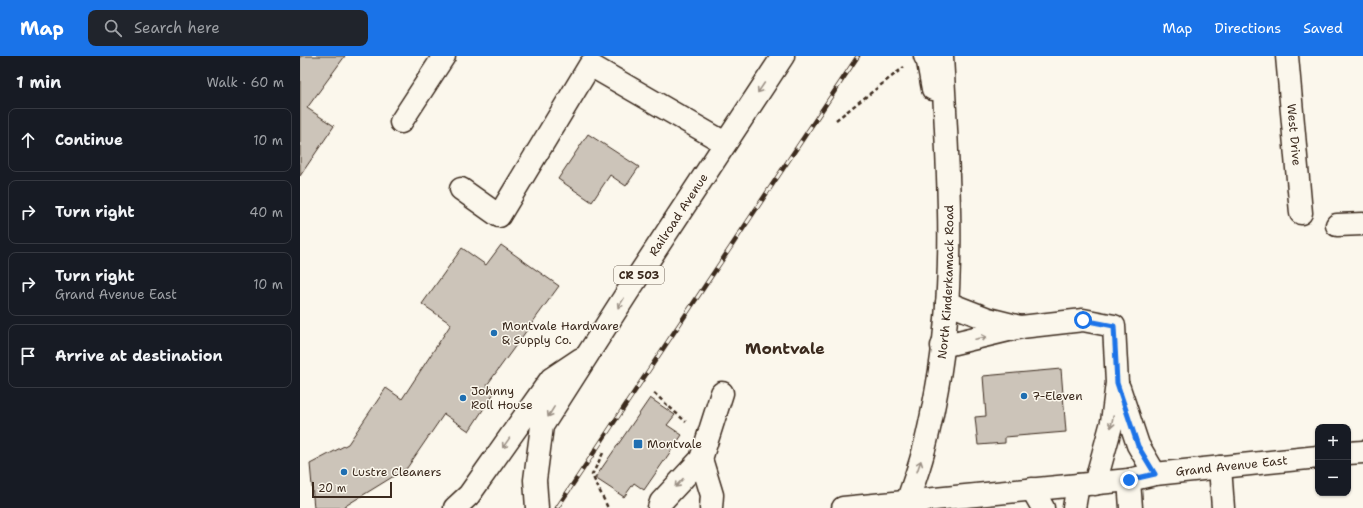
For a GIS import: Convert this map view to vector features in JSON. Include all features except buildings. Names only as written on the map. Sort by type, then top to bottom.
[{"type":"main road","points":[[401,122],[444,56]]},
{"type":"main road","name":"Railroad Avenue","points":[[536,508],[535,480],[542,426],[783,56]]},
{"type":"main road","points":[[925,56],[928,62],[948,177]]},
{"type":"main road","name":"North Kinderkamack Road","points":[[906,506],[923,454],[937,388],[947,303],[949,254],[948,177],[942,56]]},
{"type":"main road","name":"West Drive","points":[[1287,56],[1302,213]]},
{"type":"main road","points":[[461,189],[499,216],[590,65],[725,143]]},
{"type":"main road","points":[[1337,225],[1363,224]]},
{"type":"main road","points":[[947,303],[988,319],[1021,327]]},
{"type":"main road","points":[[942,346],[1021,327],[1083,320],[1114,326],[1117,383],[1112,422],[1087,484],[1074,508]]},
{"type":"main road","points":[[455,508],[469,495],[551,379],[588,354]]},
{"type":"main road","points":[[1117,383],[1138,446],[1155,474]]},
{"type":"main road","points":[[659,508],[661,502],[701,459],[722,394]]},
{"type":"main road","points":[[1351,453],[1363,452]]},
{"type":"main road","name":"Grand Avenue East","points":[[843,508],[906,506],[1032,489],[1129,480],[1155,474],[1315,456]]},
{"type":"main road","points":[[701,459],[712,495],[711,508]]},
{"type":"main road","points":[[1220,467],[1223,508]]},
{"type":"main road","points":[[1129,480],[1131,508]]},
{"type":"main road","points":[[1032,489],[1043,508]]},
{"type":"path","points":[[836,120],[904,67]]},
{"type":"path","points":[[654,393],[690,425]]},
{"type":"path","points":[[603,453],[592,475],[608,508]]},
{"type":"railway","points":[[557,508],[858,56]]},
{"type":"place","name":"Montvale Hardware & Supply Co.","points":[[494,333]]},
{"type":"place","name":"7-Eleven","points":[[1024,396]]},
{"type":"place","name":"Johnny Roll House","points":[[463,398]]},
{"type":"place","name":"Montvale","points":[[638,444]]},
{"type":"place","name":"Lustre Cleaners","points":[[344,472]]},
{"type":"district","name":"Montvale","points":[[785,348]]},
{"type":"route","points":[[1083,320],[1114,326],[1117,383],[1138,446],[1155,474],[1129,480]]}]
